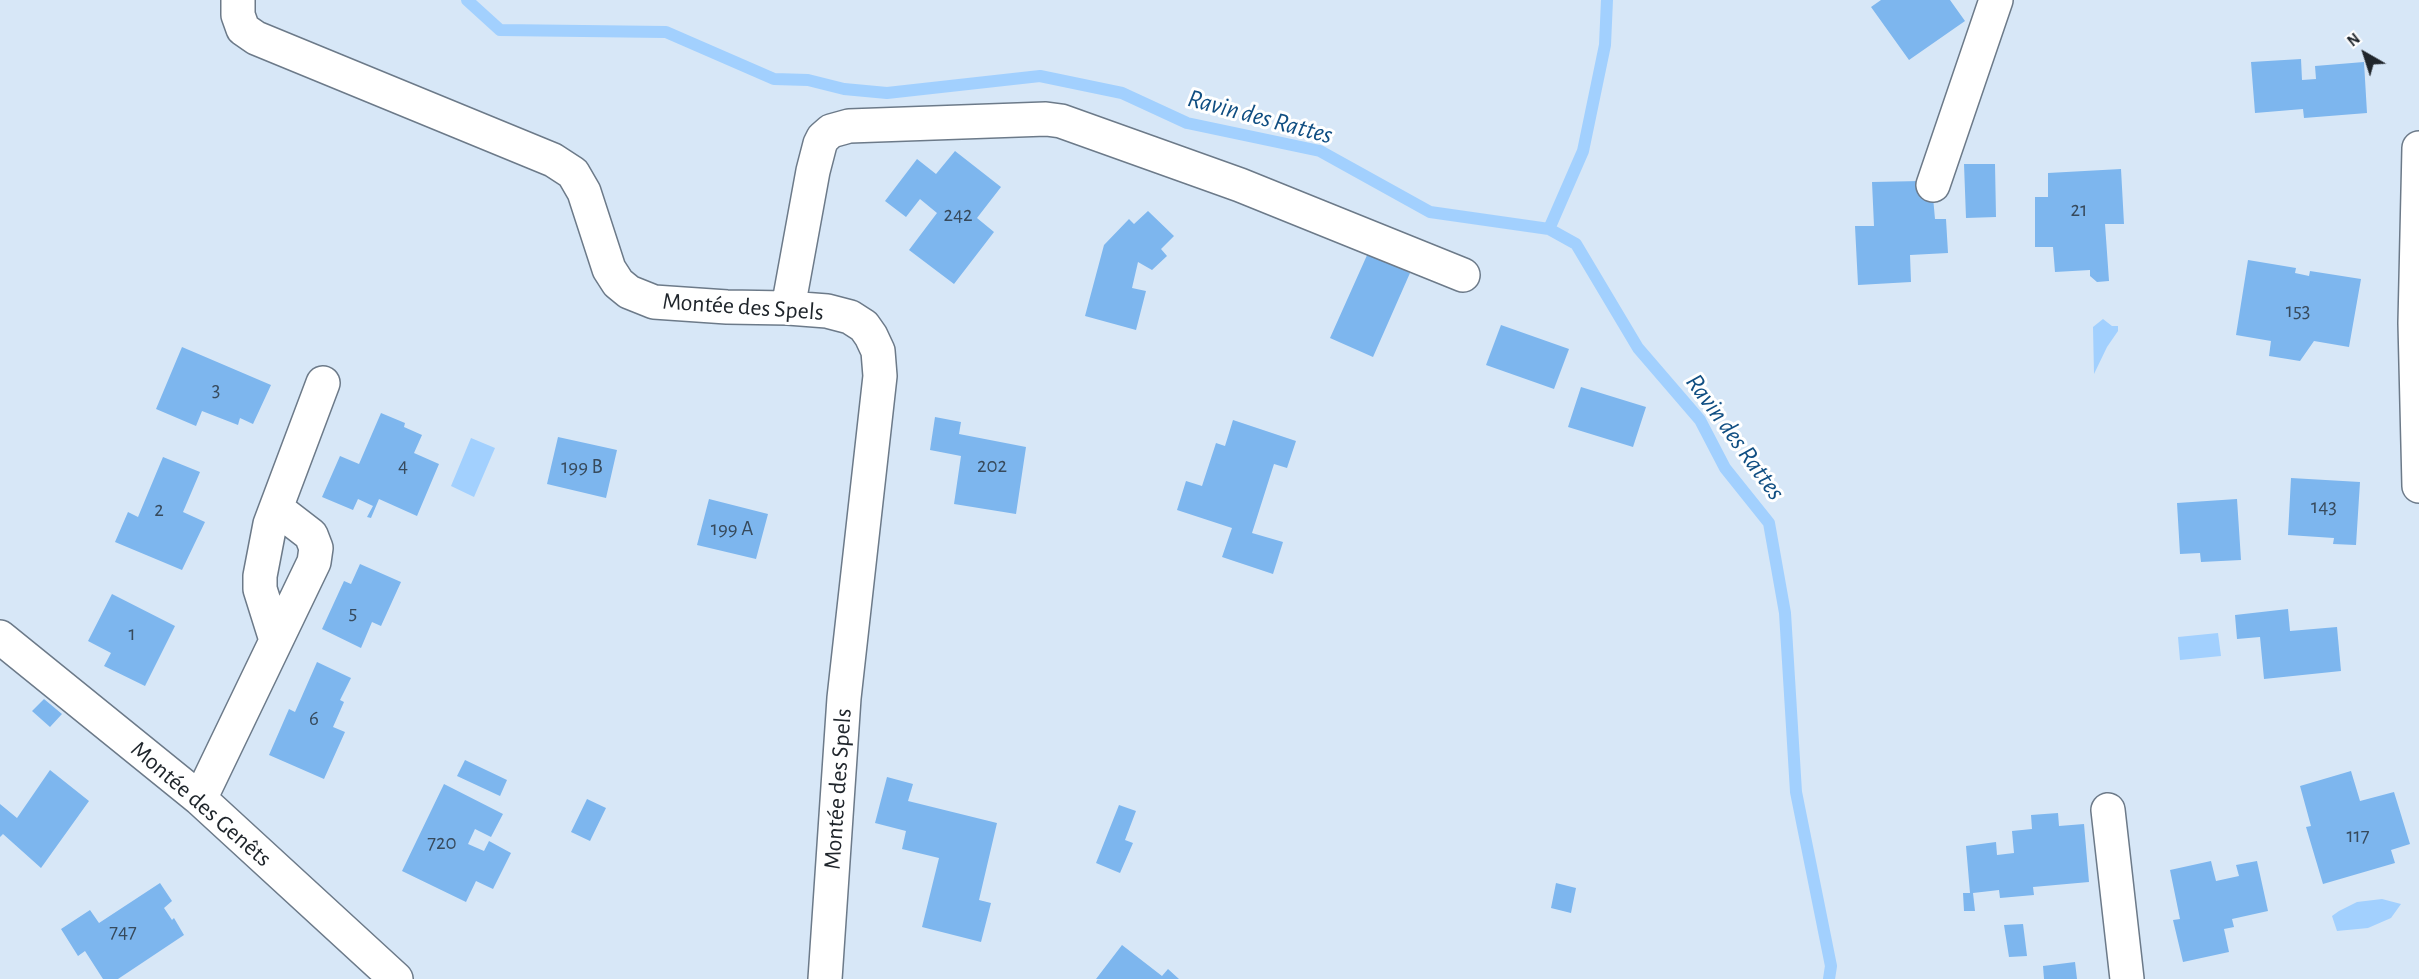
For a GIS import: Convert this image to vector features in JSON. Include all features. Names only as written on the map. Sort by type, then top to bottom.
[{"type":"street","name":"Montée des Spels","points":[[238,0],[238,15],[243,29],[256,38],[554,159],[573,173],[584,192],[609,269],[618,283],[629,292],[654,302],[827,311],[850,317],[864,326],[872,336],[878,351],[880,376],[844,698],[825,979]]},
{"type":"street","points":[[1933,184],[1996,0]]},
{"type":"street","points":[[788,308],[810,183],[820,144],[831,131],[849,126],[1046,119],[1061,121],[1240,185],[1463,275]]},
{"type":"street","points":[[2419,148],[2417,326],[2419,486]]},
{"type":"street","points":[[276,640],[260,589],[260,576],[268,534],[276,508],[323,383]]},
{"type":"street","points":[[200,799],[314,562],[316,548],[311,535],[276,508]]},
{"type":"street","name":"Montée des Genêts","points":[[0,637],[200,799],[396,979]]},
{"type":"street","points":[[2108,810],[2127,979]]},
{"type":"water","points":[[2103,319],[2112,326],[2118,326],[2118,331],[2107,347],[2094,374],[2093,327]]},
{"type":"water","points":[[471,438],[495,448],[474,497],[451,486]]},
{"type":"water","points":[[2218,633],[2221,656],[2180,660],[2178,637]]},
{"type":"water","points":[[2382,899],[2401,904],[2391,918],[2368,928],[2337,931],[2332,916],[2339,911],[2357,902]]},
{"type":"building","points":[[1881,0],[1950,0],[1965,21],[1909,60],[1871,7]]},
{"type":"building","points":[[2301,59],[2302,80],[2316,79],[2315,66],[2364,62],[2367,113],[2304,118],[2303,109],[2255,113],[2251,62]]},
{"type":"building","points":[[955,151],[1001,187],[977,218],[994,232],[954,284],[909,250],[937,213],[920,199],[906,217],[885,201],[917,159],[936,174]]},
{"type":"building","points":[[1964,164],[1995,164],[1996,217],[1966,218]]},
{"type":"building","points":[[2121,169],[2124,224],[2105,224],[2109,281],[2097,282],[2090,276],[2090,270],[2055,272],[2053,247],[2035,247],[2035,197],[2048,197],[2048,173]]},
{"type":"building","points":[[1921,181],[1922,198],[1933,197],[1935,219],[1946,219],[1948,253],[1910,255],[1911,282],[1858,285],[1855,226],[1874,226],[1872,182]]},
{"type":"building","points":[[1148,211],[1174,236],[1161,249],[1167,256],[1152,270],[1138,262],[1132,288],[1146,291],[1136,330],[1085,316],[1104,245],[1129,219],[1134,224]]},
{"type":"building","points":[[1368,253],[1410,273],[1373,357],[1330,338]]},
{"type":"building","points":[[2248,260],[2296,268],[2295,273],[2309,276],[2310,271],[2361,279],[2349,347],[2314,341],[2300,361],[2269,356],[2271,341],[2236,335]]},
{"type":"building","points":[[1501,325],[1569,349],[1554,389],[1486,365]]},
{"type":"building","points":[[182,347],[271,385],[253,424],[240,418],[238,425],[202,411],[196,426],[156,409]]},
{"type":"building","points":[[1581,387],[1646,407],[1633,447],[1568,427]]},
{"type":"building","points":[[381,413],[405,423],[404,427],[422,435],[414,453],[439,464],[417,516],[379,499],[371,518],[367,517],[373,506],[358,499],[353,510],[322,497],[340,456],[359,464]]},
{"type":"building","points":[[935,417],[961,422],[959,434],[1026,447],[1016,514],[954,504],[961,456],[930,450]]},
{"type":"building","points":[[1233,420],[1296,441],[1287,468],[1274,464],[1252,533],[1283,542],[1273,574],[1222,557],[1232,528],[1177,510],[1186,481],[1202,486],[1216,443],[1225,446]]},
{"type":"building","points":[[558,437],[617,450],[606,498],[547,484]]},
{"type":"building","points":[[163,457],[200,472],[183,512],[205,522],[182,570],[115,542],[128,512],[138,517]]},
{"type":"building","points":[[2291,478],[2360,482],[2356,545],[2333,544],[2334,538],[2288,535]]},
{"type":"building","points":[[709,499],[768,514],[756,559],[697,545]]},
{"type":"building","points":[[2237,499],[2241,560],[2201,562],[2200,553],[2180,554],[2177,503]]},
{"type":"building","points":[[360,564],[401,582],[381,626],[372,622],[361,648],[322,629],[344,581],[351,584]]},
{"type":"building","points":[[112,594],[175,626],[145,686],[104,666],[111,653],[88,641]]},
{"type":"building","points":[[2288,609],[2290,631],[2337,627],[2341,671],[2264,679],[2260,637],[2237,639],[2235,615]]},
{"type":"building","points":[[317,662],[351,678],[340,700],[344,702],[333,727],[345,732],[324,779],[269,755],[289,709],[295,712]]},
{"type":"building","points":[[44,699],[62,714],[50,727],[32,711]]},
{"type":"building","points":[[465,760],[507,780],[500,796],[457,776]]},
{"type":"building","points":[[50,770],[89,801],[41,868],[3,834],[0,837],[0,804],[17,818]]},
{"type":"building","points":[[2351,771],[2360,801],[2394,792],[2410,844],[2391,850],[2395,863],[2323,884],[2306,827],[2311,826],[2300,786]]},
{"type":"building","points":[[887,777],[913,784],[908,801],[997,823],[979,900],[991,903],[981,942],[922,927],[939,858],[902,849],[906,831],[875,823]]},
{"type":"building","points":[[444,784],[503,814],[491,837],[475,829],[468,844],[484,851],[489,841],[511,853],[493,889],[476,881],[466,902],[402,871]]},
{"type":"building","points":[[587,799],[606,808],[590,841],[571,832]]},
{"type":"building","points":[[1119,805],[1136,811],[1125,840],[1133,843],[1120,873],[1096,863]]},
{"type":"building","points":[[2058,813],[2059,826],[2084,824],[2089,882],[2033,887],[2034,895],[2000,898],[1999,890],[1973,893],[1975,911],[1964,911],[1963,893],[1970,893],[1966,846],[1996,842],[1997,855],[2014,853],[2012,831],[2032,829],[2031,815]]},
{"type":"building","points":[[2211,861],[2216,881],[2239,876],[2236,865],[2257,861],[2268,911],[2232,919],[2234,927],[2224,929],[2229,952],[2183,962],[2173,920],[2180,919],[2170,870]]},
{"type":"building","points":[[160,883],[172,901],[164,908],[172,920],[174,918],[184,935],[118,979],[103,979],[85,951],[78,956],[61,929],[90,910],[99,923]]},
{"type":"building","points":[[1556,883],[1576,888],[1571,913],[1551,908]]},
{"type":"building","points":[[2023,924],[2027,956],[2009,957],[2004,925]]},
{"type":"building","points":[[1122,945],[1162,976],[1168,969],[1179,979],[1096,979]]},
{"type":"building","points":[[2075,962],[2077,979],[2044,979],[2043,966]]},
{"type":"waterway","name":"Ravin des Rattes","points":[[467,0],[500,30],[666,32],[774,79],[808,80],[844,89],[887,93],[1040,76],[1122,93],[1187,123],[1320,151],[1430,212],[1549,229],[1576,244],[1638,348],[1700,420],[1725,468],[1769,523],[1785,613],[1796,792],[1831,966],[1829,979]]},
{"type":"waterway","points":[[1549,229],[1583,151],[1605,45],[1607,0]]}]
